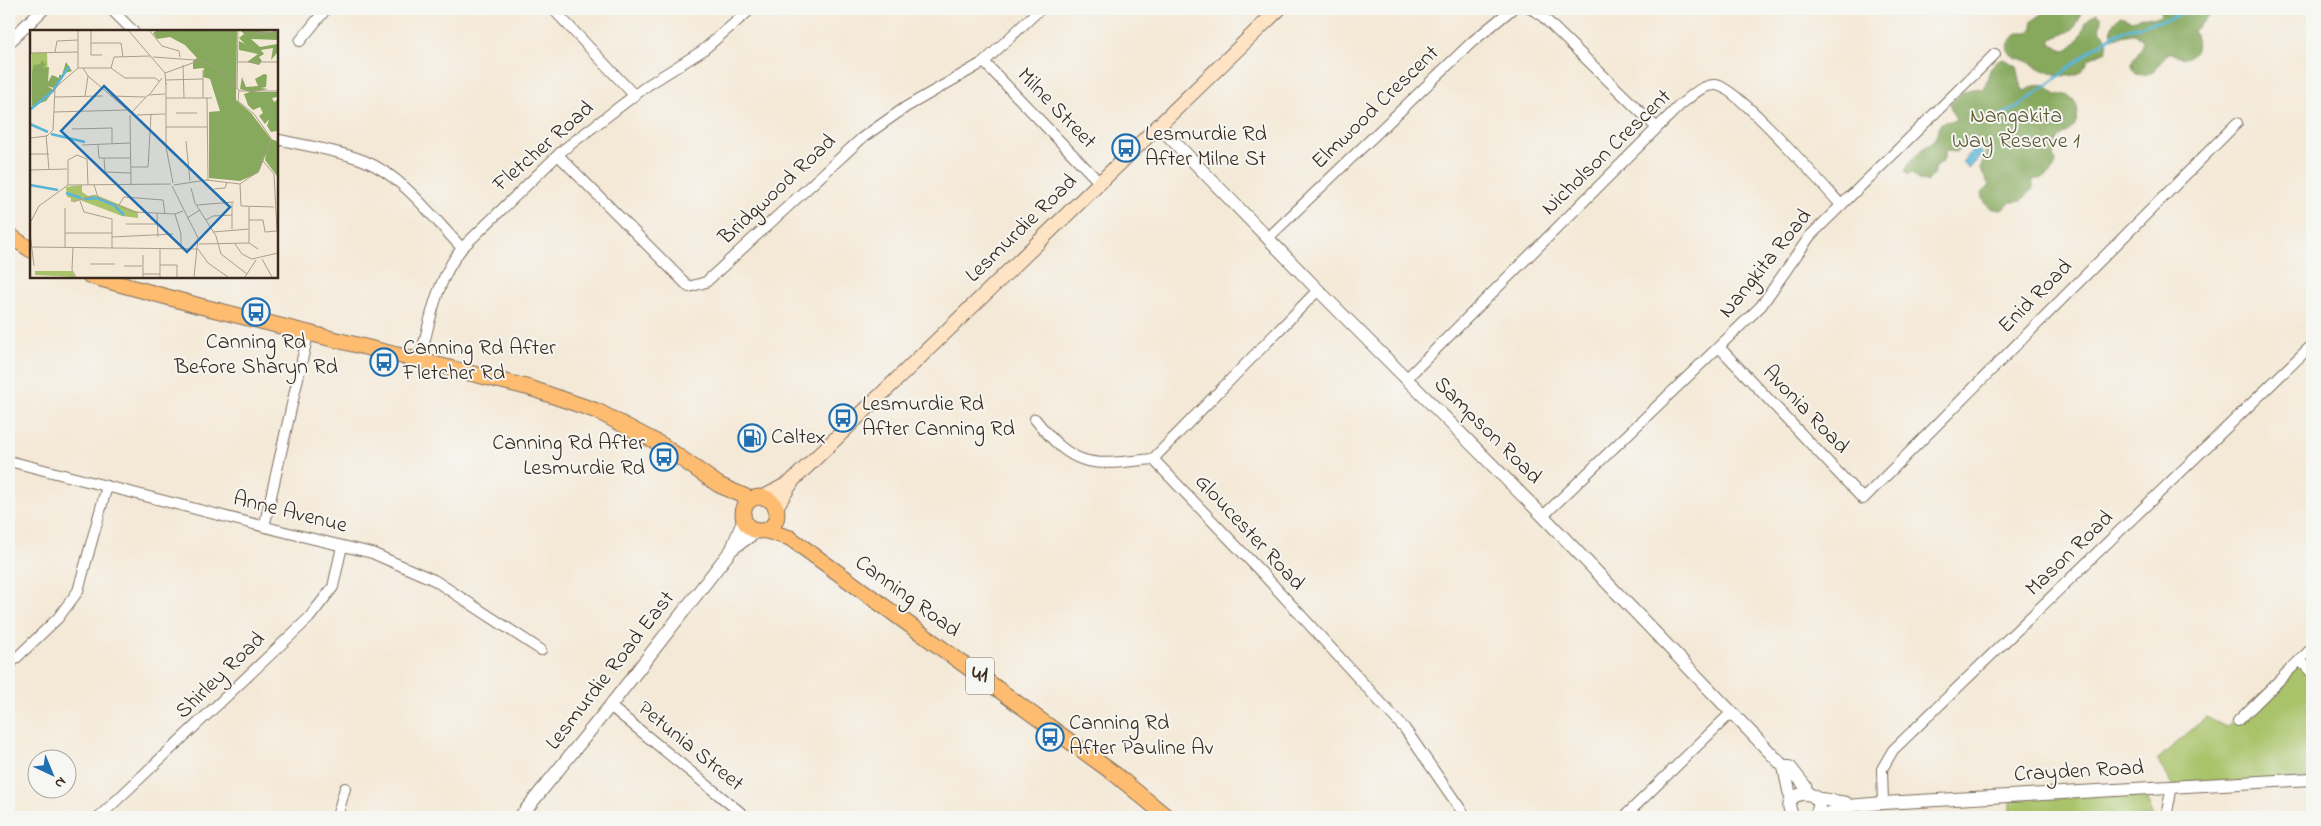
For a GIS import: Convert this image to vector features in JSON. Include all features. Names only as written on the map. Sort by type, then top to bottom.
[{"type":"main road","name":"Lesmurdie Road","points":[[758,498],[793,480],[1279,9]]},
{"type":"main road","points":[[9,235],[30,249]]},
{"type":"main road","name":"41","points":[[98,278],[308,334],[530,388],[597,411],[662,445],[718,485],[743,518],[748,528],[762,531]]},
{"type":"main road","name":"Lesmurdie Road","points":[[776,512],[793,480]]},
{"type":"main road","name":"41","points":[[718,485],[772,501],[776,512]]},
{"type":"main road","points":[[743,518],[746,504],[758,498]]},
{"type":"main road","points":[[762,531],[773,526],[776,512]]},
{"type":"main road","name":"Canning Road","points":[[776,512],[790,538]]},
{"type":"main road","name":"Canning Road","points":[[762,531],[790,538],[1108,769],[1167,817]]},
{"type":"street","points":[[9,42],[43,9]]},
{"type":"street","points":[[111,9],[132,30]]},
{"type":"street","points":[[300,41],[326,9]]},
{"type":"street","points":[[553,9],[634,95]]},
{"type":"street","name":"Fletcher Road","points":[[420,360],[440,283],[449,264],[462,248],[558,155],[634,95],[702,52],[751,9]]},
{"type":"street","name":"Bridgwood Road","points":[[558,155],[689,287],[706,282],[848,150],[877,126],[984,62],[1040,9]]},
{"type":"street","name":"Elmwood Crescent","points":[[1268,238],[1472,42],[1512,9]]},
{"type":"street","points":[[1531,9],[1540,14],[1658,128]]},
{"type":"street","name":"Nangkita Road","points":[[1543,516],[1720,348],[1761,306],[1810,236],[1995,54]]},
{"type":"street","name":"Milne Street","points":[[984,62],[1100,183]]},
{"type":"street","name":"Nicholson Crescent","points":[[1406,379],[1680,105],[1706,86],[1718,85],[1741,99],[1841,205]]},
{"type":"street","name":"Enid Road","points":[[1863,498],[2237,123]]},
{"type":"street","name":"Sampson Road","points":[[1159,126],[1318,290],[1543,516],[1784,767],[1790,768],[1806,786],[1811,795]]},
{"type":"street","points":[[278,139],[365,161],[383,171],[399,183],[462,248]]},
{"type":"street","points":[[1035,419],[1048,435],[1074,458],[1100,464],[1153,459],[1318,290]]},
{"type":"street","points":[[264,527],[308,334]]},
{"type":"street","name":"Mason Road","points":[[1882,803],[1882,769],[1894,750],[2312,346]]},
{"type":"street","name":"Avonia Road","points":[[1720,348],[1863,498]]},
{"type":"street","name":"Gloucester Road","points":[[1153,459],[1405,729],[1466,817]]},
{"type":"street","name":"Anne Avenue","points":[[9,461],[372,553],[434,580],[541,650]]},
{"type":"street","points":[[9,665],[58,618],[78,591],[107,486]]},
{"type":"street","name":"Lesmurdie Road East","points":[[520,817],[610,706],[732,549],[743,518]]},
{"type":"street","name":"Lesmurdie Road East","points":[[732,549],[762,531]]},
{"type":"street","name":"Shirley Road","points":[[100,817],[309,618],[333,587],[342,546]]},
{"type":"street","points":[[2238,721],[2312,648]]},
{"type":"street","points":[[2300,660],[2312,673]]},
{"type":"street","name":"Petunia Street","points":[[610,706],[746,817]]},
{"type":"street","points":[[1627,814],[1732,712]]},
{"type":"street","points":[[1784,767],[1792,799],[1790,809],[1794,817]]},
{"type":"street","name":"Crayden Road","points":[[1815,817],[1838,811],[1848,806],[1882,803],[2312,779]]},
{"type":"street","points":[[2166,817],[2172,786]]},
{"type":"street","points":[[336,817],[345,788]]},
{"type":"street","points":[[1792,799],[1797,795],[1811,795],[1819,806],[1815,817]]},
{"type":"street","name":"Crayden Road","points":[[1811,795],[1846,803],[1848,806]]},
{"type":"green space","points":[[2049,9],[2081,9],[2080,17],[2075,27],[2067,33],[2050,40],[2052,44],[2064,51],[2069,49],[2079,39],[2086,21],[2096,13],[2101,16],[2100,30],[2107,39],[2106,51],[2089,59],[2084,68],[2077,74],[2070,76],[2052,73],[2011,55],[2007,50],[2009,43],[2017,33],[2029,33],[2033,27],[2032,21]]},
{"type":"green space","points":[[2160,9],[2213,9],[2209,16],[2193,31],[2197,44],[2192,55],[2183,58],[2173,53],[2167,53],[2155,70],[2146,74],[2136,74],[2132,64],[2141,49],[2143,41],[2136,33],[2113,38],[2112,25],[2121,16],[2132,20],[2142,17],[2156,18],[2161,13]]},
{"type":"green space","name":"Nangakita Way Reserve 1","points":[[2004,59],[2017,66],[2022,89],[2026,91],[2034,86],[2044,85],[2056,95],[2068,96],[2072,99],[2076,103],[2078,114],[2074,126],[2057,141],[2053,156],[2056,163],[2048,176],[2041,179],[2033,179],[2033,188],[2029,194],[2021,200],[2011,201],[2002,210],[1998,210],[1991,208],[1983,197],[1982,193],[1989,185],[1980,169],[1986,154],[1979,142],[1972,140],[1956,152],[1946,151],[1942,163],[1935,167],[1933,175],[1927,182],[1919,181],[1911,173],[1908,175],[1905,172],[1913,158],[1935,138],[1941,123],[1956,120],[1950,103],[1965,91],[1984,89],[1991,67],[1997,61]]},
{"type":"green space","points":[[2300,660],[2312,673],[2312,779],[2172,786],[2157,760],[2206,717],[2226,727]]},
{"type":"green space","points":[[2142,788],[2154,817],[2010,817],[2010,798]]},
{"type":"water","points":[[1976,147],[1983,154],[1969,169],[1962,162]]},
{"type":"waterway","points":[[1990,121],[2036,94],[2114,35],[2174,17],[2192,9]]},
{"type":"place","name":"Lesmurdie Rd After Milne St","points":[[1126,148]]},
{"type":"place","name":"Canning Rd Before Sharyn Rd","points":[[256,312]]},
{"type":"place","name":"Canning Rd After Fletcher Rd","points":[[384,362]]},
{"type":"place","name":"Lesmurdie Rd After Canning Rd","points":[[843,418]]},
{"type":"place","name":"Caltex","points":[[752,438]]},
{"type":"place","name":"Canning Rd After Lesmurdie Rd","points":[[664,457]]},
{"type":"place","name":"Canning Rd After Pauline Av","points":[[1050,737]]}]
